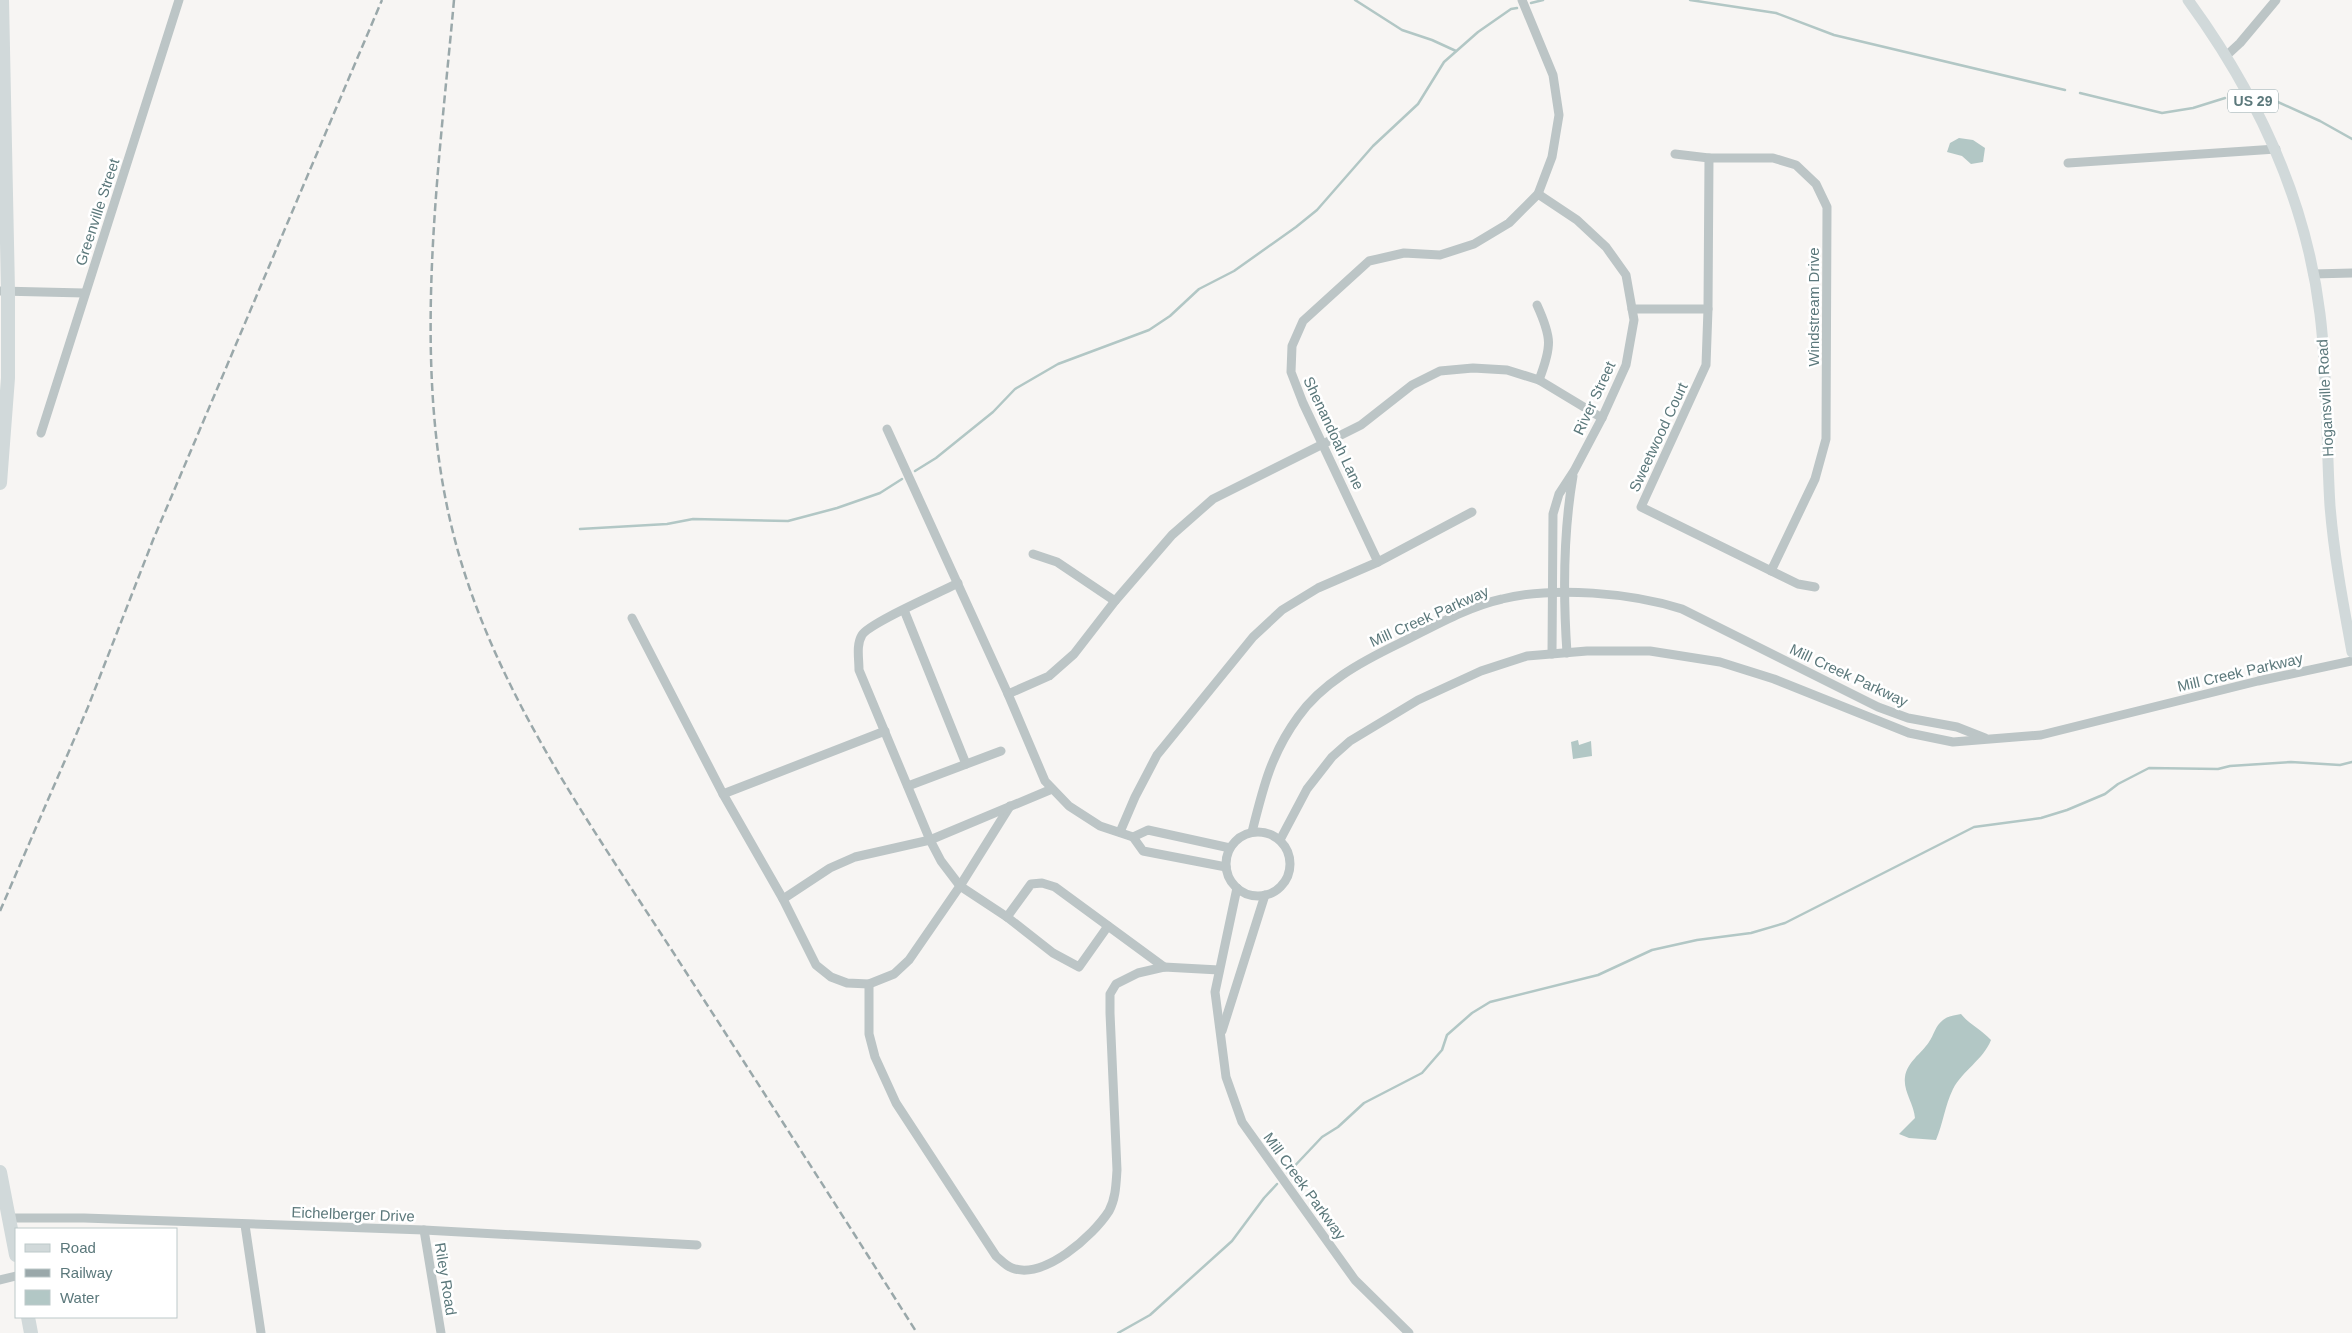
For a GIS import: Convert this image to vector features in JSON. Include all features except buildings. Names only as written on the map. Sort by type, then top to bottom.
[{"type":"highway","points":[[0,483],[8,378],[4,291],[2,0]]},
{"type":"highway","points":[[0,1172],[15,1250]]},
{"type":"highway","points":[[28,1318],[32,1333]]},
{"type":"main road","name":"Hogansville Road","points":[[2188,0],[2227,55],[2253,101],[2276,149],[2294,201],[2313,274],[2323,343],[2333,538],[2340,590],[2352,652]]},
{"type":"street","name":"Greenville Street","points":[[41,433],[84,293],[180,0]]},
{"type":"street","points":[[1522,0],[1553,75],[1559,115],[1552,157],[1538,194]]},
{"type":"street","points":[[2227,55],[2240,43],[2276,0]]},
{"type":"street","points":[[2068,163],[2276,149]]},
{"type":"street","name":"Windstream Drive","points":[[1675,154],[1709,158],[1774,158],[1796,165],[1816,184],[1827,208],[1826,439],[1815,479],[1771,570]]},
{"type":"street","name":"Sweetwood Court","points":[[1709,158],[1706,365],[1641,507],[1798,584],[1815,587]]},
{"type":"street","name":"River Street","points":[[1538,194],[1577,220],[1606,247],[1626,275],[1634,320],[1626,364],[1602,418],[1559,494],[1553,514],[1552,654]]},
{"type":"street","name":"Shenandoah Lane","points":[[1378,562],[1290,372],[1292,346],[1303,321],[1369,262],[1404,253],[1440,254],[1474,244],[1509,223],[1538,194]]},
{"type":"street","points":[[2313,274],[2352,273]]},
{"type":"street","points":[[4,291],[84,293]]},
{"type":"street","points":[[1536,305],[1548,331],[1548,356],[1539,380]]},
{"type":"street","points":[[1632,309],[1708,309]]},
{"type":"street","points":[[1008,694],[1050,676],[1074,654],[1115,601],[1172,535],[1212,499],[1361,425],[1412,385],[1440,371],[1473,368],[1507,370],[1539,380],[1602,418]]},
{"type":"street","points":[[887,429],[1008,694],[1045,781],[1069,806],[1100,826],[1132,836],[1143,851],[1226,867]]},
{"type":"street","name":"River Street","points":[[1567,653],[1564,594],[1567,513],[1574,470]]},
{"type":"street","points":[[1120,832],[1134,797],[1158,755],[1253,637],[1282,610],[1318,588],[1378,562],[1472,512]]},
{"type":"street","points":[[1033,554],[1057,562],[1115,601]]},
{"type":"street","points":[[958,583],[862,634],[858,648],[859,670],[930,840],[941,861],[960,886],[1007,917],[1053,953],[1079,967],[1108,926]]},
{"type":"street","name":"Mill Creek Parkway","points":[[1252,832],[1266,779],[1277,749],[1299,716],[1322,690],[1369,658],[1463,613],[1502,599],[1551,594],[1617,594],[1657,601],[1682,609],[1878,707],[1908,718],[1957,728],[1988,739]]},
{"type":"street","points":[[904,610],[966,764]]},
{"type":"street","points":[[632,618],[724,794],[783,899],[816,965],[832,977],[847,982],[869,984],[894,974],[909,960],[960,886],[1010,806]]},
{"type":"street","name":"Mill Creek Parkway","points":[[1280,840],[1307,789],[1332,757],[1350,741],[1418,700],[1481,671],[1527,656],[1587,650],[1650,650],[1720,662],[1774,679],[1909,733],[1953,742],[2041,735],[2258,680],[2352,661]]},
{"type":"street","points":[[724,794],[885,730]]},
{"type":"street","points":[[908,786],[1001,751]]},
{"type":"street","points":[[783,899],[830,868],[855,857],[930,840],[1052,788]]},
{"type":"street","points":[[1132,836],[1148,830],[1230,848]]},
{"type":"street","points":[[1262,831],[1280,840],[1290,857],[1290,869],[1287,879],[1280,888],[1265,895],[1248,895],[1237,888],[1231,881],[1226,867],[1230,848],[1242,835],[1252,832],[1262,831]]},
{"type":"street","points":[[1007,917],[1031,884],[1042,883],[1055,887],[1164,967]]},
{"type":"street","name":"Mill Creek Parkway","points":[[1237,888],[1215,992],[1222,1031],[1226,1078],[1242,1122],[1355,1280],[1409,1333]]},
{"type":"street","points":[[1222,1031],[1265,895]]},
{"type":"street","points":[[869,984],[871,1042],[875,1057],[896,1103],[996,1256],[1011,1268],[1029,1270],[1045,1266],[1068,1252],[1090,1235],[1109,1210],[1116,1191],[1117,1170],[1110,994],[1116,984],[1138,973],[1164,967],[1219,970]]},
{"type":"street","name":"Eichelberger Drive","points":[[9,1218],[84,1218],[424,1230],[697,1245]]},
{"type":"street","points":[[245,1225],[261,1333]]},
{"type":"street","name":"Riley Road","points":[[424,1230],[441,1333]]},
{"type":"street","points":[[0,1280],[15,1276]]},
{"type":"water","points":[[1959,138],[1973,140],[1985,148],[1983,162],[1971,164],[1962,156],[1947,152],[1950,143]]},
{"type":"water","points":[[1578,740],[1579,745],[1591,741],[1592,756],[1573,759],[1571,742]]},
{"type":"water","points":[[1961,1014],[1991,1040],[1983,1053],[1953,1089],[1936,1140],[1909,1138],[1899,1134],[1915,1118],[1905,1082],[1908,1067],[1929,1042],[1940,1022]]},
{"type":"waterway","points":[[1355,0],[1402,30],[1432,40],[1456,51]]},
{"type":"waterway","points":[[1531,3],[1543,0]]},
{"type":"waterway","points":[[1690,0],[1776,13],[1834,35],[2065,90]]},
{"type":"waterway","points":[[915,471],[936,458],[993,412],[1015,389],[1058,364],[1149,330],[1170,316],[1199,289],[1234,271],[1296,227],[1317,210],[1373,146],[1418,104],[1444,62],[1478,32],[1511,9],[1517,8]]},
{"type":"waterway","points":[[2080,93],[2162,113],[2193,108],[2225,98]]},
{"type":"waterway","points":[[2267,97],[2320,121],[2352,139]]},
{"type":"waterway","points":[[580,529],[667,524],[693,519],[788,521],[837,508],[880,493],[902,479]]},
{"type":"waterway","points":[[1288,1173],[1322,1137],[1338,1127],[1364,1103],[1422,1073],[1442,1050],[1447,1035],[1472,1013],[1490,1002],[1598,975],[1652,950],[1697,940],[1751,933],[1785,923],[1974,827],[2041,818],[2067,810],[2105,794],[2118,784],[2149,768],[2218,769],[2230,766],[2291,762],[2340,765],[2352,762]]},
{"type":"waterway","points":[[1118,1333],[1150,1315],[1232,1241],[1264,1198],[1277,1184]]},
{"type":"railway","points":[[0,911],[88,707],[153,540],[382,0]]},
{"type":"railway","points":[[454,0],[436,194],[432,261],[432,393],[439,457],[450,520],[466,578],[487,635],[513,690],[541,744],[572,796],[917,1333]]}]
